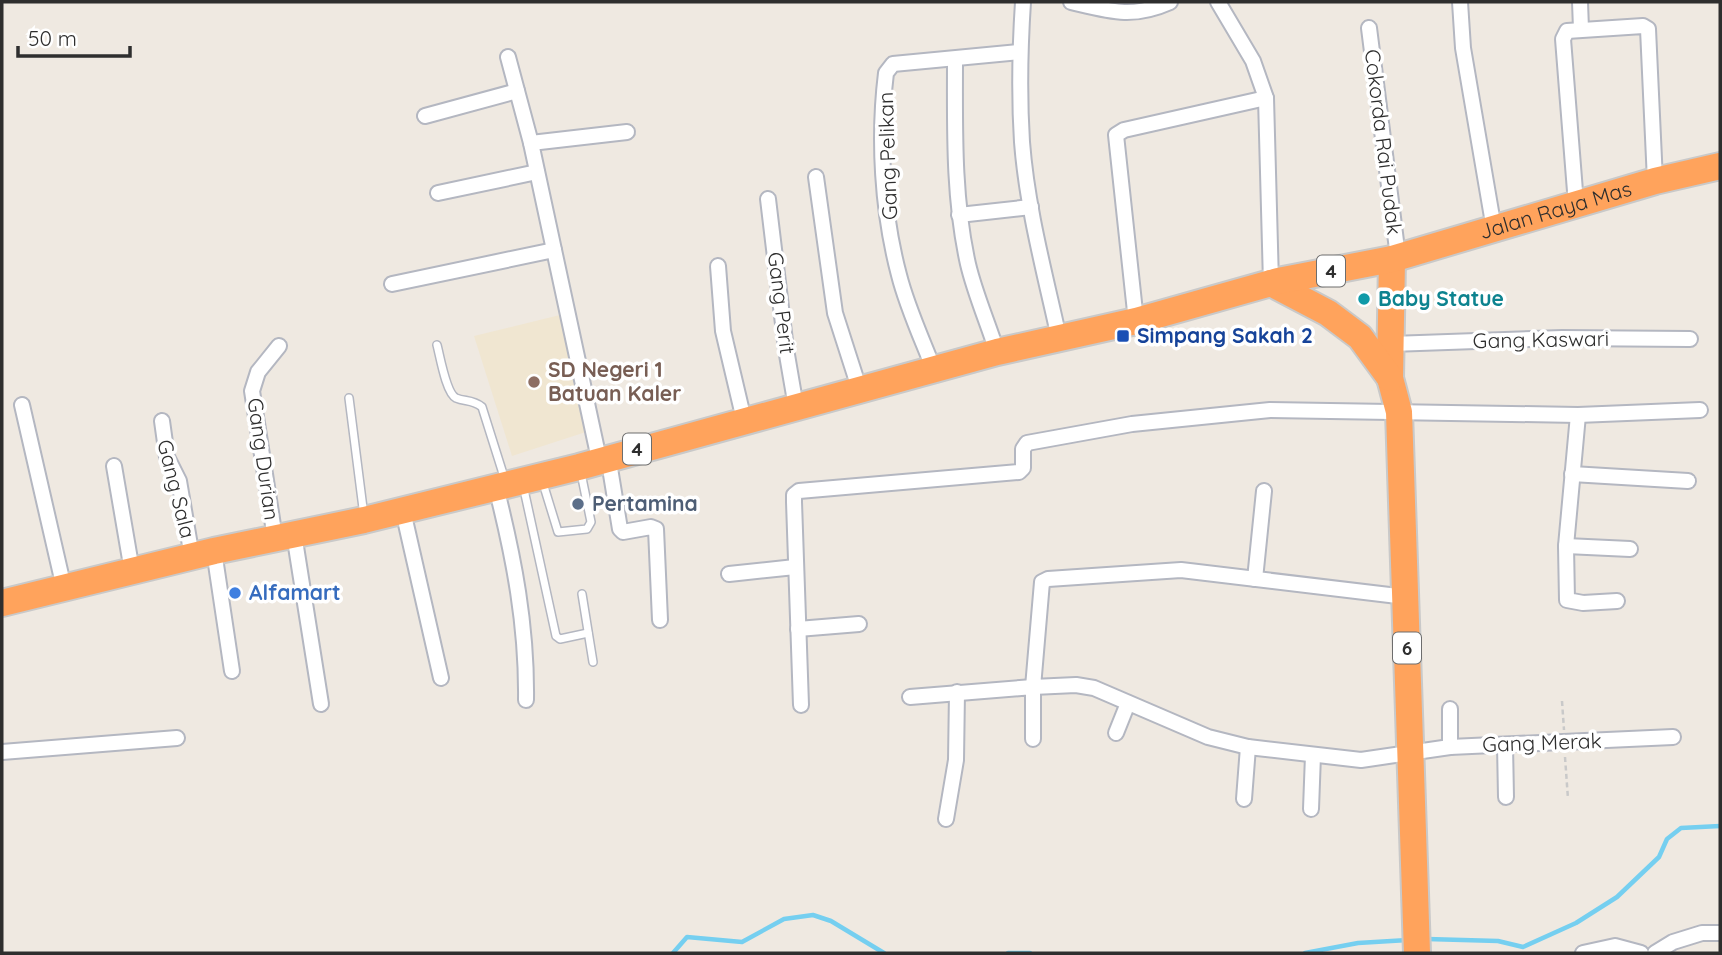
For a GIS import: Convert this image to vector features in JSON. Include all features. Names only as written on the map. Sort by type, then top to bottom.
[{"type":"highway","name":"Jalan Raya Mas","points":[[1395,258],[1655,181],[1720,166]]},
{"type":"highway","name":"4","points":[[2,603],[203,554],[403,511],[998,352],[1136,321],[1270,283],[1395,258]]},
{"type":"highway","name":"6","points":[[1395,258],[1390,378],[1399,412],[1417,953]]},
{"type":"highway","name":"6","points":[[1270,283],[1328,313],[1360,337],[1390,378]]},
{"type":"street","points":[[1023,2],[1019,52],[1022,143],[1031,207],[1059,338]]},
{"type":"street","points":[[1070,2],[1119,13],[1148,12],[1170,2]]},
{"type":"street","points":[[1218,2],[1253,61],[1266,97],[1270,283]]},
{"type":"street","points":[[1460,2],[1463,48],[1494,229]]},
{"type":"street","points":[[1580,2],[1581,29]]},
{"type":"street","points":[[1576,204],[1563,39],[1567,31],[1643,26],[1648,29],[1655,181]]},
{"type":"street","name":"Cokorda Rai Pudak","points":[[1369,28],[1395,258]]},
{"type":"street","points":[[998,352],[968,266],[960,215],[955,163],[954,59],[1019,52]]},
{"type":"street","points":[[508,57],[531,143],[596,461],[620,529],[623,532],[651,527],[656,530],[660,620]]},
{"type":"street","name":"Gang Pelikan","points":[[934,370],[900,278],[891,239],[884,170],[886,80],[888,69],[893,64],[954,59]]},
{"type":"street","points":[[425,116],[517,91]]},
{"type":"street","points":[[1136,321],[1116,135],[1124,130],[1266,97]]},
{"type":"street","points":[[531,143],[627,132]]},
{"type":"street","points":[[438,193],[537,172]]},
{"type":"street","points":[[816,177],[835,313],[860,391]]},
{"type":"street","name":"Gang Perit","points":[[768,199],[786,349],[796,407]]},
{"type":"street","points":[[960,215],[1031,207]]},
{"type":"street","points":[[392,284],[554,250]]},
{"type":"street","points":[[718,266],[723,331],[744,421]]},
{"type":"street","name":"Gang Kaswari","points":[[1391,344],[1562,338],[1690,339]]},
{"type":"street","name":"Gang Durian","points":[[279,346],[258,372],[252,391],[321,704]]},
{"type":"street","points":[[22,405],[64,587]]},
{"type":"street","points":[[800,705],[794,502],[794,495],[799,491],[1019,472],[1023,470],[1023,449],[1027,443],[1132,424],[1270,410],[1578,415],[1700,410]]},
{"type":"street","points":[[1578,415],[1566,546],[1567,600],[1583,603],[1617,601]]},
{"type":"street","name":"Gang Sala","points":[[162,421],[162,441],[179,481],[203,554],[232,671]]},
{"type":"street","points":[[114,466],[132,571]]},
{"type":"street","points":[[1572,474],[1688,481]]},
{"type":"street","points":[[516,482],[521,604],[527,654],[526,700]]},
{"type":"street","points":[[1255,579],[1264,491]]},
{"type":"street","points":[[403,511],[441,678]]},
{"type":"street","points":[[1566,546],[1630,549]]},
{"type":"street","points":[[729,574],[795,568]]},
{"type":"street","points":[[1033,739],[1033,687],[1045,580],[1181,570],[1406,597]]},
{"type":"street","points":[[798,629],[859,624]]},
{"type":"street","name":"Gang Merak","points":[[910,697],[1033,687],[1085,686],[1208,737],[1248,747],[1362,760],[1450,747],[1673,737]]},
{"type":"street","points":[[946,819],[956,760],[957,692]]},
{"type":"street","points":[[1116,733],[1128,703]]},
{"type":"street","points":[[1450,709],[1450,747]]},
{"type":"street","points":[[2,752],[177,738]]},
{"type":"street","points":[[1505,745],[1506,797]]},
{"type":"street","points":[[1244,799],[1248,747]]},
{"type":"street","points":[[1311,809],[1313,755]]},
{"type":"street","points":[[1655,953],[1673,942],[1702,933],[1720,933]]},
{"type":"street","points":[[1583,953],[1615,946],[1641,953]]},
{"type":"lane","points":[[437,345],[450,392],[456,398],[473,400],[481,407],[516,482],[556,636],[560,639],[588,633]]},
{"type":"lane","points":[[349,398],[365,520]]},
{"type":"lane","points":[[516,482],[558,532],[587,529],[596,461]]},
{"type":"lane","points":[[582,594],[593,662]]},
{"type":"shaded area","name":"SD Negeri 1 Batuan Kaler","points":[[564,314],[589,431],[512,456],[474,336]]},
{"type":"waterway","points":[[1427,939],[1498,941],[1523,947],[1576,923],[1617,897],[1659,857],[1667,839],[1681,828],[1720,826]]},
{"type":"waterway","points":[[673,953],[687,937],[742,942],[784,919],[813,915],[831,921],[884,953]]},
{"type":"waterway","points":[[1305,953],[1358,943],[1408,940]]},
{"type":"waterway","points":[[1008,953],[1030,953]]},
{"type":"place","name":"Baby Statue","points":[[1364,299]]},
{"type":"place","name":"Simpang Sakah 2","points":[[1123,336]]},
{"type":"place","name":"SD Negeri 1 Batuan Kaler","points":[[534,382]]},
{"type":"place","name":"Pertamina","points":[[578,504]]},
{"type":"place","name":"Alfamart","points":[[235,593]]}]
